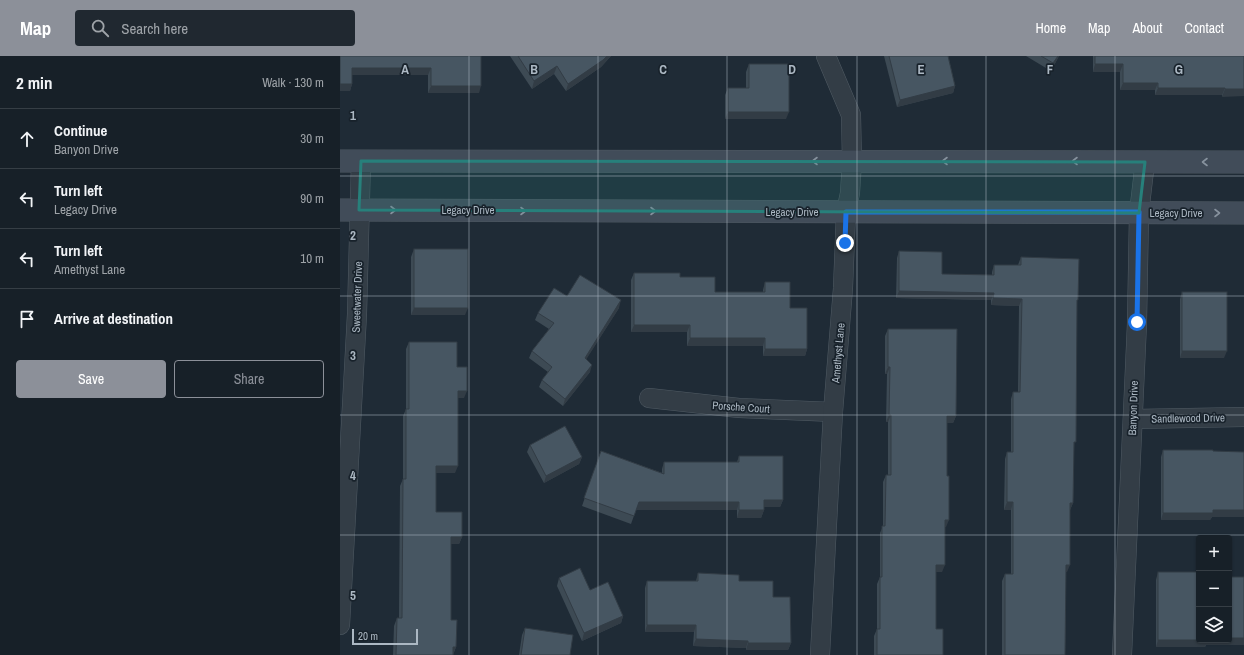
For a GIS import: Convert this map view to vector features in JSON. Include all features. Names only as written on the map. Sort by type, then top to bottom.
[{"type":"main road","points":[[351,161],[1244,162]]},
{"type":"main road","name":"Legacy Drive","points":[[349,210],[1244,213]]},
{"type":"street","name":"Amethyst Lane","points":[[820,655],[833,412],[843,288],[846,212],[850,193],[852,161],[852,115],[826,56]]},
{"type":"street","name":"Sweetwater Drive","points":[[340,625],[346,415],[357,314],[349,210],[351,161]]},
{"type":"street","name":"Banyon Drive","points":[[1122,655],[1137,322],[1139,212],[1146,162]]},
{"type":"street","name":"Porsche Court","points":[[650,398],[739,408],[833,412]]},
{"type":"street","name":"Sandlewood Drive","points":[[1133,419],[1244,417]]},
{"type":"highlighted area","points":[[361,161],[1145,162],[1139,213],[359,210]]},
{"type":"building","points":[[340,56],[481,56],[481,86],[431,86],[431,68],[352,68],[352,84],[340,84]]},
{"type":"building","points":[[518,56],[607,56],[568,84],[557,66],[534,81]]},
{"type":"building","points":[[889,56],[948,56],[955,86],[900,100]]},
{"type":"building","points":[[1041,56],[1058,56],[1053,63]]},
{"type":"building","points":[[1095,56],[1244,56],[1244,89],[1158,88],[1158,83],[1123,83],[1123,64],[1095,64]]},
{"type":"building","points":[[749,64],[789,64],[789,112],[728,112],[728,88],[749,88]]},
{"type":"building","points":[[414,249],[468,249],[468,308],[414,308]]},
{"type":"building","points":[[899,251],[942,252],[942,274],[994,275],[994,265],[1021,265],[1021,257],[1079,259],[1077,300],[1076,442],[1074,442],[1073,503],[1070,503],[1070,565],[1066,565],[1065,655],[1005,655],[1005,574],[1013,574],[1013,502],[1007,502],[1007,452],[1013,452],[1013,392],[1020,392],[1022,299],[993,298],[994,293],[899,291]]},
{"type":"building","points":[[634,273],[680,273],[680,277],[715,277],[715,292],[765,292],[765,282],[790,282],[790,308],[807,308],[807,349],[765,349],[765,338],[690,338],[690,325],[634,325]]},
{"type":"building","points":[[580,275],[621,300],[585,358],[592,365],[565,399],[542,380],[552,367],[532,351],[554,323],[538,313],[554,288],[567,296]]},
{"type":"building","points":[[1182,292],[1227,292],[1227,351],[1182,351]]},
{"type":"building","points":[[888,329],[957,329],[956,416],[947,416],[949,520],[945,520],[945,565],[936,565],[936,629],[943,629],[943,655],[877,655],[877,629],[880,629],[882,526],[885,526],[886,475],[891,475],[891,415],[889,415],[890,367],[888,367]]},
{"type":"building","points":[[409,342],[457,342],[457,367],[467,367],[467,391],[458,391],[458,466],[436,466],[436,512],[462,512],[462,537],[451,537],[451,620],[457,620],[456,647],[453,647],[453,655],[396,655],[397,618],[402,618],[403,479],[406,479],[406,409],[409,409]]},
{"type":"building","points":[[565,426],[582,457],[546,476],[530,445]]},
{"type":"building","points":[[1163,450],[1213,450],[1244,452],[1244,510],[1213,510],[1213,513],[1163,513]]},
{"type":"building","points":[[601,451],[664,474],[664,462],[739,462],[739,456],[783,456],[783,500],[764,500],[764,510],[739,510],[739,502],[639,502],[634,516],[584,498]]},
{"type":"building","points":[[580,568],[590,590],[608,582],[623,616],[584,633],[559,578]]},
{"type":"building","points":[[1158,572],[1196,572],[1196,640],[1158,640]]},
{"type":"building","points":[[698,573],[739,575],[739,581],[773,581],[773,597],[790,597],[791,643],[748,643],[748,641],[696,639],[696,625],[647,625],[647,581],[698,581]]},
{"type":"building","points":[[1232,577],[1244,577],[1244,638],[1232,638]]},
{"type":"building","points":[[525,628],[573,635],[570,655],[521,655]]},
{"type":"route","points":[[845,243],[846,212],[1139,212],[1137,322]]}]
